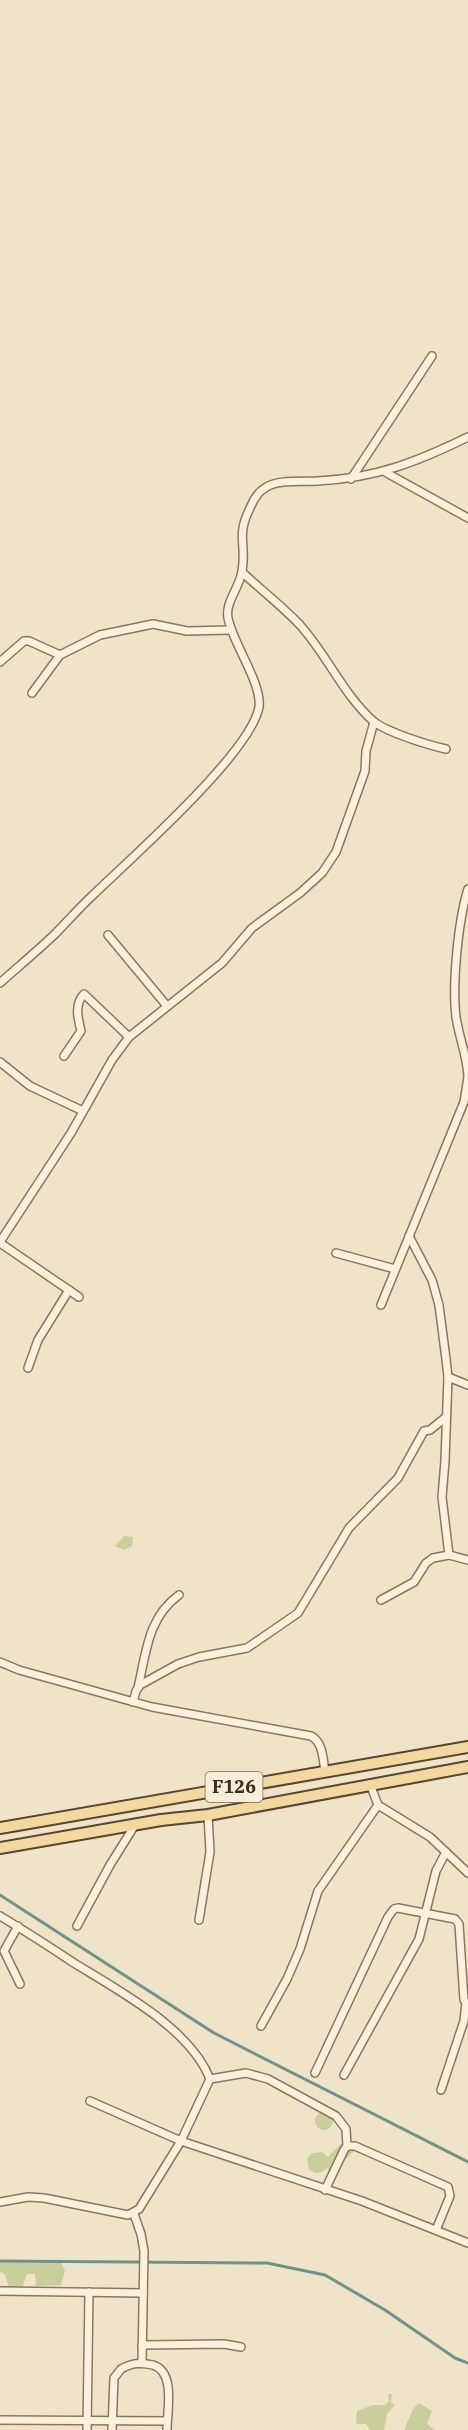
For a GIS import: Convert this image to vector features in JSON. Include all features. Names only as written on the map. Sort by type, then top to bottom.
[{"type":"main road","name":"F126","points":[[0,1828],[468,1747]]},
{"type":"main road","name":"F126","points":[[0,1848],[161,1820],[208,1815],[468,1767]]},
{"type":"main road","points":[[158,1800],[161,1820]]},
{"type":"street","points":[[351,480],[432,356]]},
{"type":"street","points":[[0,983],[55,934],[178,813],[223,764],[249,730],[259,707],[258,694],[231,630],[228,608],[242,572],[241,531],[243,521],[253,501],[264,488],[271,484],[351,480],[385,472],[438,452],[468,436]]},
{"type":"street","points":[[385,472],[468,518]]},
{"type":"street","points":[[242,572],[300,626],[343,685],[374,722],[425,744],[446,749]]},
{"type":"street","points":[[32,693],[60,656],[96,637],[145,625],[187,631],[231,630]]},
{"type":"street","points":[[0,662],[24,641],[29,641],[60,656]]},
{"type":"street","points":[[79,1297],[0,1242],[71,1133],[112,1060],[129,1037],[222,963],[252,928],[300,893],[322,873],[336,852],[365,771],[366,751],[374,722]]},
{"type":"street","points":[[381,1305],[464,1102],[468,1077],[467,1062],[456,1017],[456,996],[459,928],[468,889]]},
{"type":"street","points":[[108,935],[167,1006]]},
{"type":"street","points":[[64,1056],[81,1034],[78,1007],[79,1000],[84,994],[129,1037]]},
{"type":"street","points":[[0,1062],[30,1086],[83,1111]]},
{"type":"street","points":[[409,1236],[432,1281],[439,1305],[448,1377],[442,1497],[448,1555]]},
{"type":"street","points":[[336,1253],[395,1269]]},
{"type":"street","points":[[28,1368],[38,1340],[69,1290]]},
{"type":"street","points":[[448,1377],[468,1385]]},
{"type":"street","points":[[138,1688],[190,1660],[247,1648],[298,1613],[349,1528],[398,1478],[423,1431],[430,1430],[446,1417]]},
{"type":"street","points":[[381,1600],[414,1582],[426,1563],[441,1555],[468,1560]]},
{"type":"street","points":[[133,1702],[153,1625],[169,1603],[179,1595]]},
{"type":"street","points":[[0,1662],[20,1670],[133,1702],[280,1732],[311,1736],[320,1744],[325,1772]]},
{"type":"street","points":[[370,1784],[378,1805],[422,1831],[468,1873]]},
{"type":"street","points":[[261,2026],[287,1979],[300,1949],[318,1891],[378,1805]]},
{"type":"street","points":[[199,1920],[210,1852],[208,1815]]},
{"type":"street","points":[[77,1926],[110,1865],[136,1824]]},
{"type":"street","points":[[344,2075],[419,1939],[436,1870],[446,1852]]},
{"type":"street","points":[[315,2073],[391,1913],[398,1908],[455,1919],[459,1924],[466,2001],[464,2021],[441,2090]]},
{"type":"street","points":[[0,1916],[132,2000],[175,2032],[195,2054],[210,2079]]},
{"type":"street","points":[[18,1926],[4,1950],[20,1984]]},
{"type":"street","points":[[210,2079],[246,2073],[268,2079],[336,2116],[346,2129],[347,2146],[325,2190]]},
{"type":"street","points":[[0,2202],[28,2197],[44,2198],[128,2215],[134,2214],[139,2210],[181,2142],[210,2079]]},
{"type":"street","points":[[90,2101],[181,2142],[362,2201],[468,2243]]},
{"type":"street","points":[[347,2146],[355,2146],[448,2187],[450,2196],[436,2230]]},
{"type":"street","points":[[134,2214],[144,2251],[142,2362]]},
{"type":"street","points":[[0,2291],[143,2293]]},
{"type":"street","points":[[87,2430],[89,2292]]},
{"type":"street","points":[[142,2345],[224,2344],[241,2347]]},
{"type":"street","points":[[112,2426],[114,2378],[121,2369],[142,2362],[158,2367],[165,2373],[168,2382],[167,2430]]},
{"type":"street","points":[[0,2420],[87,2421],[112,2426],[167,2421]]},
{"type":"green space","points":[[124,1536],[133,1537],[132,1546],[124,1550],[115,1546]]},
{"type":"green space","points":[[324,2112],[330,2115],[333,2121],[330,2127],[324,2130],[318,2127],[315,2121],[318,2115]]},
{"type":"green space","points":[[342,2143],[353,2143],[353,2152],[339,2171],[329,2173],[328,2167],[316,2173],[309,2169],[307,2158],[312,2153],[322,2152],[328,2157]]},
{"type":"green space","points":[[0,2262],[61,2262],[65,2271],[61,2285],[36,2286],[35,2274],[27,2274],[22,2288],[9,2287],[4,2273],[0,2272]]},
{"type":"green space","points":[[388,2394],[392,2394],[391,2403],[395,2405],[387,2414],[384,2430],[370,2430],[366,2424],[356,2424],[357,2411],[373,2405],[385,2405],[389,2401]]},
{"type":"green space","points":[[419,2403],[432,2411],[427,2424],[435,2430],[404,2430],[413,2409]]},
{"type":"waterway","points":[[0,1895],[214,2033],[468,2162]]},
{"type":"waterway","points":[[0,2261],[267,2263],[325,2275],[385,2310],[455,2358],[468,2363]]}]
